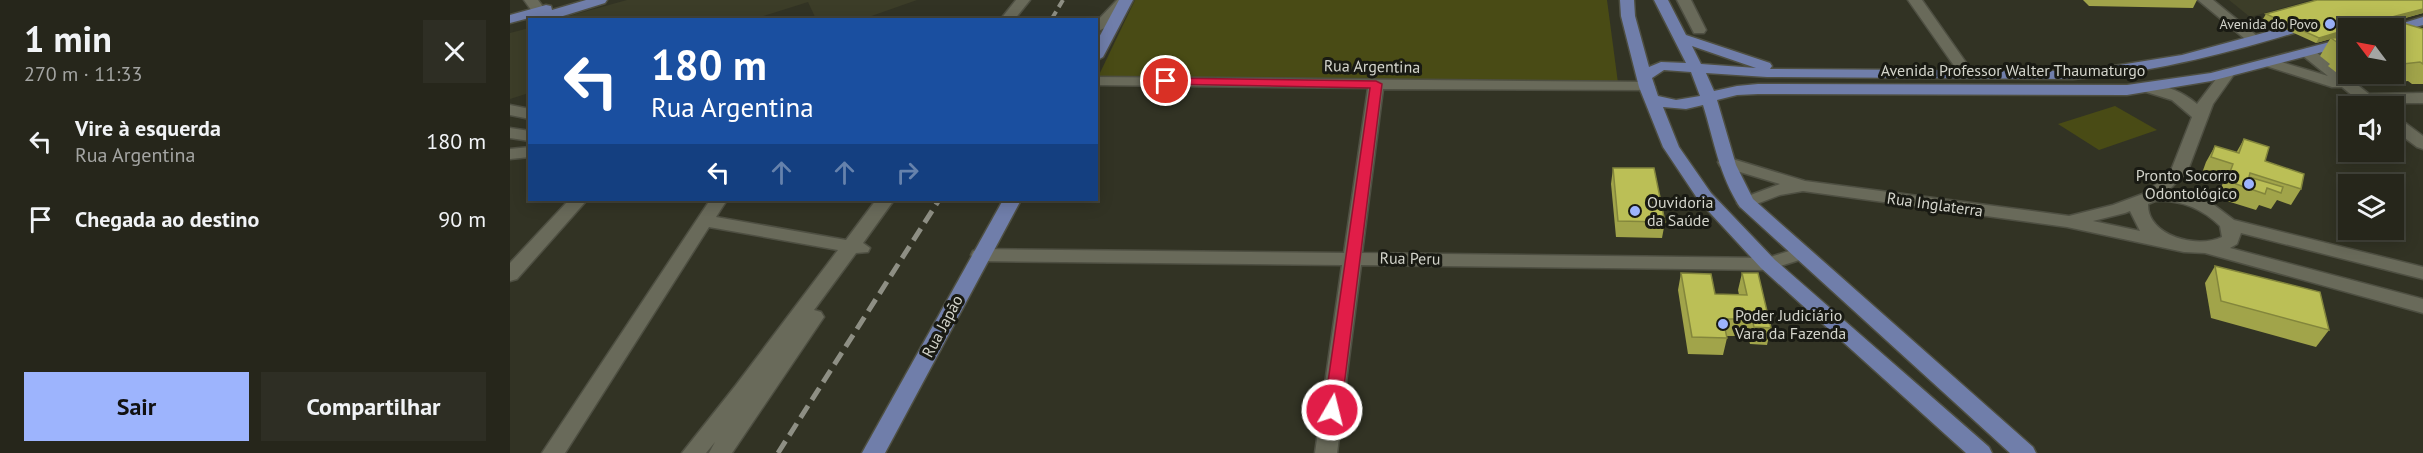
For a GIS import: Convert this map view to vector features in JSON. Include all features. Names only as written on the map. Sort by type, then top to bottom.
[{"type":"main road","points":[[510,19],[576,0]]},
{"type":"main road","points":[[510,26],[533,13],[600,0]]},
{"type":"main road","points":[[1098,53],[1125,0]]},
{"type":"main road","points":[[1627,0],[1628,16],[1648,87],[1671,147],[1705,197],[1768,264],[1981,453]]},
{"type":"main road","points":[[1661,0],[1698,69],[1733,184],[1746,203],[2025,453]]},
{"type":"main road","points":[[2404,26],[2423,21]]},
{"type":"main road","name":"Avenida Professor Walter Thaumaturgo","points":[[2307,52],[2283,32],[2195,58],[2106,73],[1811,74],[1661,66],[1648,87],[1677,106],[1693,105],[1733,91],[1758,89],[2127,90],[2185,83],[2271,63],[2338,44]]},
{"type":"main road","points":[[1679,37],[1747,62],[1811,74]]},
{"type":"main road","points":[[2106,73],[2106,81],[2127,90]]},
{"type":"main road","name":"Rua Japão","points":[[873,453],[1011,201]]},
{"type":"street","points":[[1008,18],[1023,0]]},
{"type":"street","points":[[1098,27],[1106,22],[1125,0]]},
{"type":"street","points":[[1684,0],[1698,30]]},
{"type":"street","points":[[1914,0],[1967,74]]},
{"type":"street","points":[[2205,0],[2255,40]]},
{"type":"street","points":[[2307,52],[2360,96]]},
{"type":"street","points":[[2271,63],[2350,88]]},
{"type":"street","points":[[2228,73],[2213,90],[2180,170],[2136,210],[2147,227],[2159,236],[2184,246],[2212,249],[2423,306]]},
{"type":"street","name":"Rua Argentina","points":[[1098,81],[1648,87]]},
{"type":"street","points":[[1326,453],[1376,84]]},
{"type":"street","points":[[2148,88],[2170,92],[2183,99],[2200,117]]},
{"type":"street","points":[[2404,100],[2423,98]]},
{"type":"street","points":[[2404,130],[2423,144]]},
{"type":"street","points":[[510,133],[528,136]]},
{"type":"street","points":[[510,154],[528,152]]},
{"type":"street","points":[[1726,162],[1803,186]]},
{"type":"street","points":[[2180,170],[2195,202]]},
{"type":"street","points":[[1746,203],[1776,190],[1803,186]]},
{"type":"street","name":"Rua Inglaterra","points":[[1803,186],[2067,221],[2184,246]]},
{"type":"street","points":[[2147,199],[2169,196],[2195,202],[2211,209],[2229,224],[2423,273]]},
{"type":"street","name":"Rua Inglaterra","points":[[2067,221],[2147,199]]},
{"type":"street","points":[[510,275],[577,201]]},
{"type":"street","points":[[554,453],[717,201]]},
{"type":"street","points":[[720,453],[857,247],[884,201]]},
{"type":"street","points":[[693,453],[895,201]]},
{"type":"street","points":[[706,221],[857,247]]},
{"type":"street","points":[[2212,249],[2224,246],[2231,240],[2233,233],[2229,224]]},
{"type":"street","name":"Rua Peru","points":[[980,255],[1768,264],[1802,253]]},
{"type":"shaded area","points":[[627,0],[917,0],[866,18],[817,18],[808,2],[757,18],[562,18]]},
{"type":"shaded area","points":[[1135,0],[1607,0],[1618,83],[1098,77]]},
{"type":"shaded area","points":[[2229,0],[2311,0],[2250,17]]},
{"type":"shaded area","points":[[528,28],[528,93],[510,99],[510,33]]},
{"type":"shaded area","points":[[2115,106],[2157,130],[2099,150],[2058,124]]},
{"type":"building","name":"Avenida do Povo","points":[[2317,0],[2423,0],[2423,9],[2388,18],[2338,18],[2338,32],[2319,38],[2266,14]]},
{"type":"building","points":[[2404,23],[2423,29],[2423,64],[2420,62],[2404,64]]},
{"type":"building","points":[[2244,139],[2269,147],[2265,161],[2304,174],[2301,189],[2250,173],[2249,177],[2283,187],[2281,193],[2267,188],[2265,194],[2236,184],[2239,175],[2230,172],[2233,164],[2211,157],[2215,146],[2239,153]]},
{"type":"building","name":"Ouvidoria da Saúde","points":[[1613,168],[1654,168],[1665,222],[1618,221]]},
{"type":"building","points":[[2215,266],[2320,292],[2329,330],[2221,301]]},
{"type":"building","points":[[1681,273],[1711,274],[1715,294],[1747,295],[1742,273],[1758,273],[1771,328],[1754,327],[1752,319],[1723,319],[1727,338],[1692,337]]},
{"type":"railway","points":[[1052,18],[1063,0]]},
{"type":"railway","points":[[778,453],[938,201]]},
{"type":"place","name":"Avenida do Povo","points":[[2330,24]]},
{"type":"place","name":"Pronto Socorro Odontológico","points":[[2249,184]]},
{"type":"place","name":"Ouvidoria da Saúde","points":[[1635,211]]},
{"type":"place","name":"Poder Judiciário Vara da Fazenda","points":[[1723,324]]},
{"type":"route","points":[[1166,81],[1376,84],[1332,410]]}]
